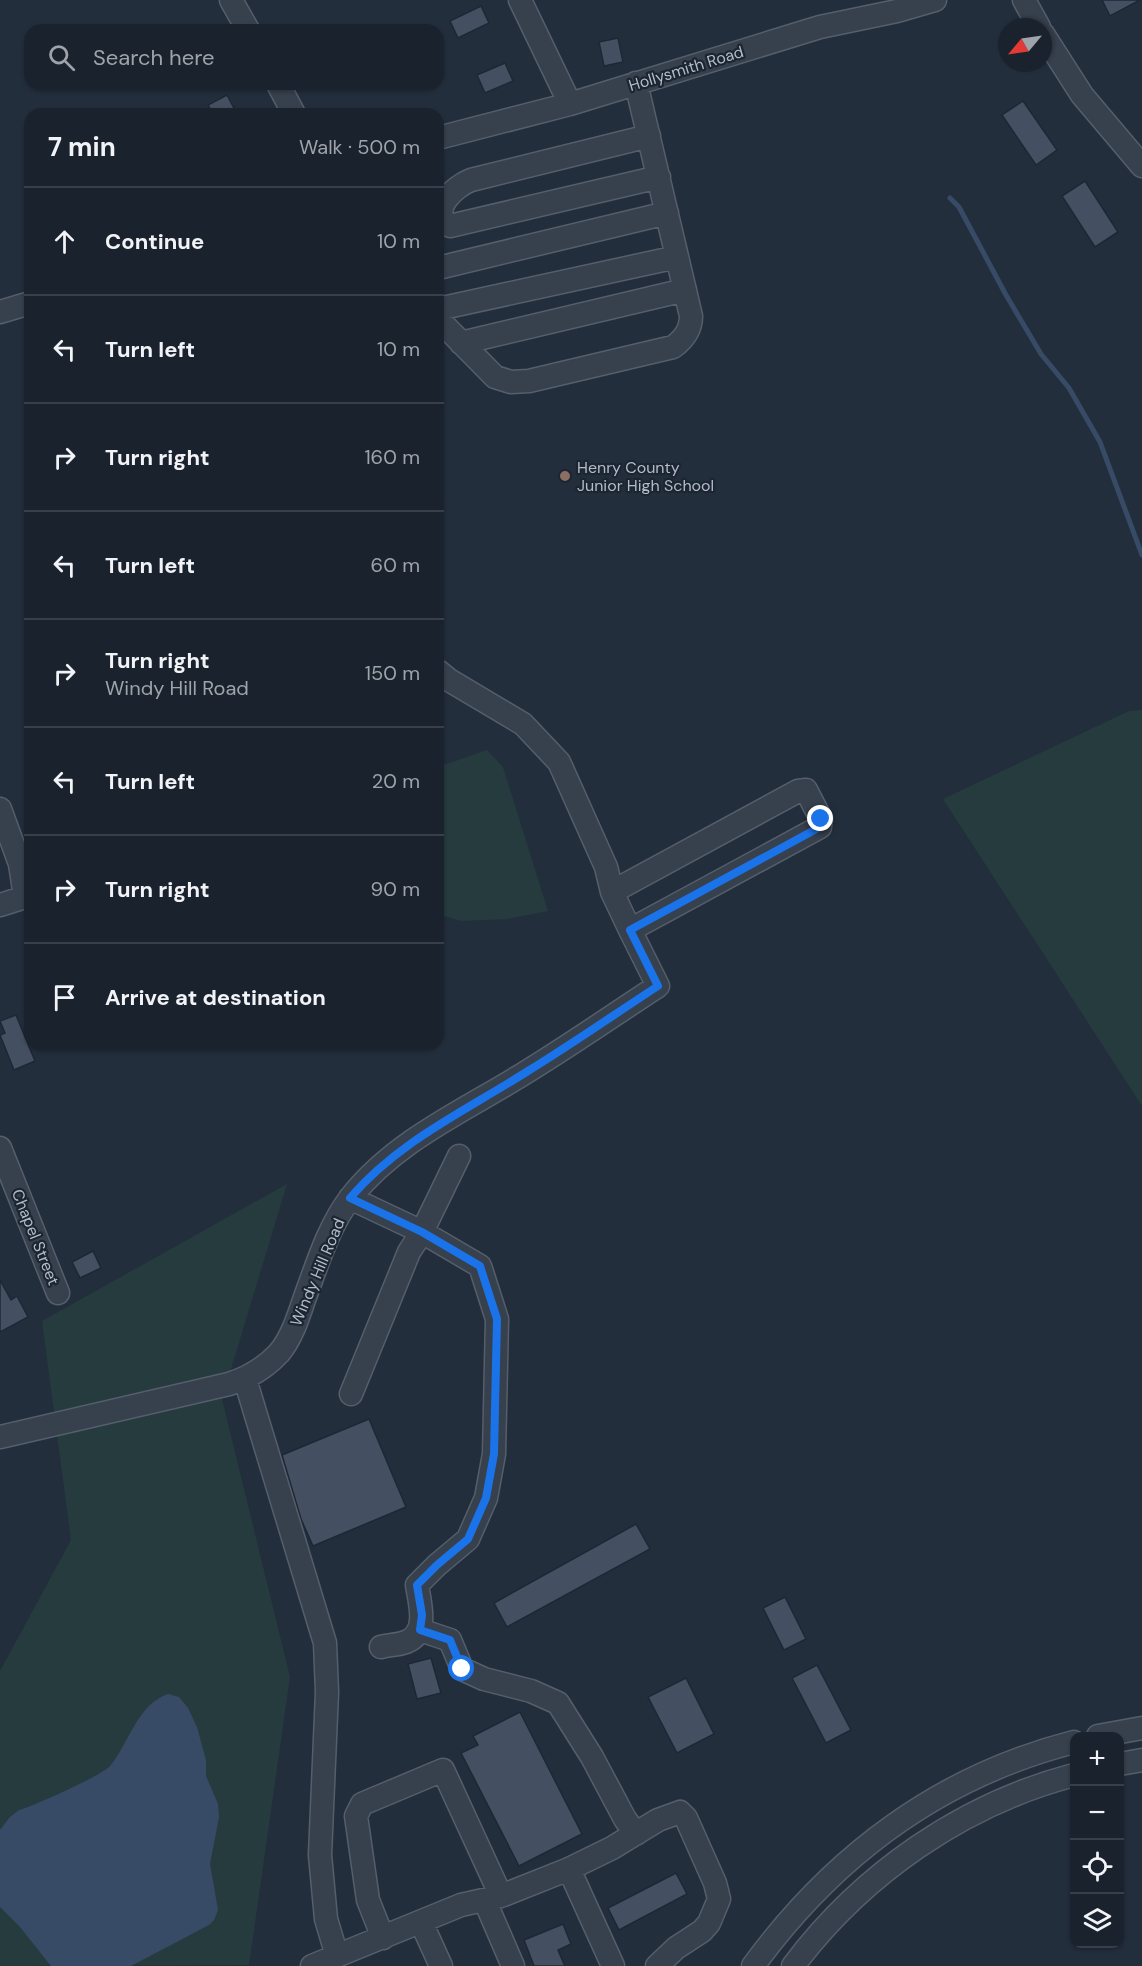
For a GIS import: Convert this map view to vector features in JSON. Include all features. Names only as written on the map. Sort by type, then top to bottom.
[{"type":"street","points":[[231,0],[245,24]]},
{"type":"street","points":[[520,0],[570,104]]},
{"type":"street","name":"Hollysmith Road","points":[[444,136],[570,104],[820,27],[897,11],[935,0]]},
{"type":"street","points":[[1024,0],[1034,18]]},
{"type":"street","points":[[1052,48],[1082,95],[1142,165]]},
{"type":"street","points":[[444,325],[495,376],[512,382],[529,381],[673,347],[681,342],[691,325],[685,290],[636,83]]},
{"type":"street","points":[[281,90],[291,108]]},
{"type":"street","points":[[444,205],[452,191],[460,184],[471,180],[649,136]]},
{"type":"street","points":[[444,220],[450,226],[659,177]]},
{"type":"street","points":[[444,267],[667,213]]},
{"type":"street","points":[[444,308],[677,256]]},
{"type":"street","points":[[461,343],[685,290]]},
{"type":"street","points":[[0,312],[24,305]]},
{"type":"street","points":[[444,676],[523,724],[559,762],[606,867],[612,892],[630,930],[820,827],[821,819],[806,790],[798,791],[612,892]]},
{"type":"street","points":[[0,809],[20,864],[24,886]]},
{"type":"street","points":[[0,905],[24,898]]},
{"type":"street","name":"Windy Hill Road","points":[[0,1437],[98,1413],[175,1398],[245,1379],[269,1363],[280,1351],[295,1326],[332,1227],[350,1198],[369,1177],[400,1150],[447,1119],[527,1072],[658,986],[630,930]]},
{"type":"street","name":"Chapel Street","points":[[0,1148],[58,1293]]},
{"type":"street","points":[[351,1394],[410,1252],[459,1156]]},
{"type":"street","points":[[350,1198],[422,1232],[480,1266],[497,1319],[494,1454],[486,1498],[468,1539],[417,1585],[422,1615],[420,1630],[407,1641],[381,1647]]},
{"type":"street","points":[[245,1379],[325,1643],[327,1692],[320,1855],[326,1919],[337,1956]]},
{"type":"street","points":[[420,1630],[450,1640],[462,1669],[484,1679],[531,1691],[558,1703],[636,1834]]},
{"type":"street","points":[[1122,1732],[1142,1728]]},
{"type":"street","points":[[753,1966],[778,1931],[813,1892],[897,1821],[973,1777],[1030,1754],[1070,1743]]},
{"type":"street","points":[[1124,1763],[1142,1760]]},
{"type":"street","points":[[383,1938],[368,1900],[357,1816],[362,1804],[442,1770],[493,1898],[513,1966]]},
{"type":"street","points":[[793,1966],[812,1940],[856,1897],[902,1858],[930,1838],[964,1818],[1006,1798],[1047,1782],[1070,1776]]},
{"type":"street","points":[[312,1966],[461,1905],[493,1898],[569,1869],[658,1820],[678,1812],[683,1814],[715,1883],[719,1899],[709,1923],[702,1931],[676,1948],[657,1966]]},
{"type":"street","points":[[569,1869],[613,1966]]},
{"type":"street","points":[[422,1922],[441,1966]]},
{"type":"green space","points":[[1142,710],[1142,1106],[943,799],[1129,711]]},
{"type":"green space","points":[[487,750],[503,767],[548,911],[507,919],[461,921],[444,916],[444,765]]},
{"type":"green space","points":[[287,1184],[222,1399],[290,1677],[249,1965],[0,1966],[0,1671],[71,1540],[42,1321]]},
{"type":"water","points":[[168,1694],[179,1697],[188,1708],[197,1727],[206,1760],[206,1776],[218,1804],[219,1817],[210,1864],[218,1910],[214,1920],[209,1925],[131,1966],[51,1966],[20,1927],[0,1907],[0,1830],[19,1810],[68,1790],[111,1765],[141,1715],[157,1699]]},
{"type":"building","points":[[1102,0],[1140,0],[1110,16]]},
{"type":"building","points":[[481,6],[489,23],[458,38],[450,21]]},
{"type":"building","points":[[618,38],[623,62],[604,66],[599,42]]},
{"type":"building","points":[[505,63],[513,81],[485,93],[477,75]]},
{"type":"building","points":[[227,95],[234,108],[210,108],[208,105]]},
{"type":"building","points":[[1023,101],[1057,150],[1036,165],[1002,115]]},
{"type":"building","points":[[1085,181],[1118,232],[1095,247],[1062,196]]},
{"type":"building","points":[[16,1015],[24,1034],[24,1050],[30,1050],[35,1061],[14,1070],[0,1035],[5,1033],[0,1021]]},
{"type":"building","points":[[93,1251],[101,1268],[80,1278],[72,1262]]},
{"type":"building","points":[[0,1280],[11,1300],[17,1296],[28,1317],[0,1332]]},
{"type":"building","points":[[369,1419],[406,1507],[313,1546],[301,1519],[282,1455]]},
{"type":"building","points":[[636,1524],[650,1549],[507,1627],[494,1603]]},
{"type":"building","points":[[785,1597],[806,1639],[784,1650],[763,1608]]},
{"type":"building","points":[[431,1658],[441,1693],[417,1699],[408,1664]]},
{"type":"building","points":[[817,1665],[851,1730],[826,1743],[792,1678]]},
{"type":"building","points":[[686,1678],[714,1734],[677,1753],[648,1697]]},
{"type":"building","points":[[520,1712],[582,1834],[519,1866],[461,1753],[478,1745],[473,1736]]},
{"type":"building","points":[[676,1873],[687,1894],[619,1930],[608,1908]]},
{"type":"building","points":[[563,1924],[571,1944],[558,1950],[565,1966],[534,1966],[524,1940]]},
{"type":"waterway","points":[[950,198],[959,207],[1006,295],[1041,354],[1069,388],[1100,442],[1142,555]]},
{"type":"place","name":"Henry County Junior High School","points":[[565,476]]},
{"type":"route","points":[[462,1669],[450,1640],[420,1630],[422,1615],[417,1585],[468,1539],[486,1498],[494,1454],[497,1319],[480,1266],[422,1232],[350,1198],[369,1177],[400,1150],[447,1119],[527,1072],[658,986],[630,930],[820,827],[821,819]]}]
